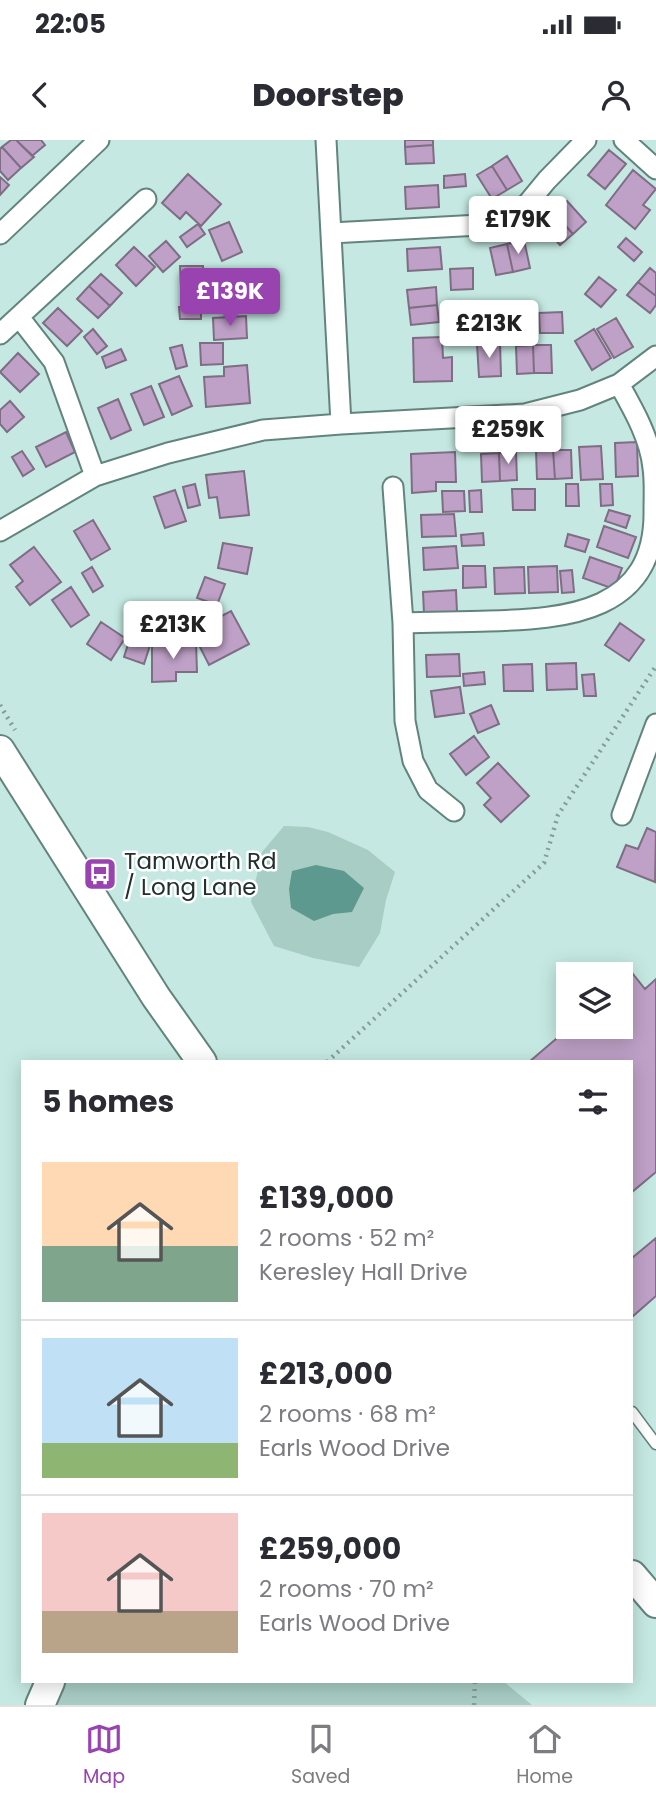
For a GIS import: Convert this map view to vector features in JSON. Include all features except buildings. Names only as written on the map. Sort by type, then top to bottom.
[{"type":"main road","points":[[0,751],[134,963],[201,1060]]},
{"type":"main road","points":[[633,1576],[656,1603]]},
{"type":"main road","points":[[40,1705],[50,1683]]},
{"type":"street","points":[[0,234],[99,140]]},
{"type":"street","points":[[326,140],[341,424]]},
{"type":"street","points":[[331,233],[480,225],[507,219],[528,203],[586,140]]},
{"type":"street","points":[[624,140],[656,169]]},
{"type":"street","points":[[0,334],[146,199]]},
{"type":"street","points":[[19,317],[54,362],[95,476]]},
{"type":"street","points":[[0,531],[95,476],[167,453],[263,430],[526,414],[580,400],[619,384],[656,356]]},
{"type":"street","points":[[403,623],[526,620],[575,613],[609,600],[634,580],[653,541],[653,466],[642,429],[619,384]]},
{"type":"street","points":[[393,487],[403,623],[405,721],[413,761],[428,790],[454,811]]},
{"type":"street","points":[[622,815],[656,724]]},
{"type":"lane","points":[[633,1413],[656,1444]]},
{"type":"path","points":[[329,1060],[544,863],[558,815],[656,666]]},
{"type":"path","points":[[475,1683],[476,1704]]},
{"type":"shaded area","points":[[284,826],[308,827],[328,832],[368,850],[395,872],[380,933],[359,967],[313,958],[274,946],[251,902],[262,852]]},
{"type":"shaded area","points":[[316,865],[344,871],[364,888],[352,912],[333,914],[314,921],[291,908],[289,889],[292,871]]},
{"type":"shaded area","points":[[64,1683],[505,1683],[532,1705],[53,1705]]},
{"type":"place","name":"Tamworth Rd / Long Lane","points":[[100,874]]}]
